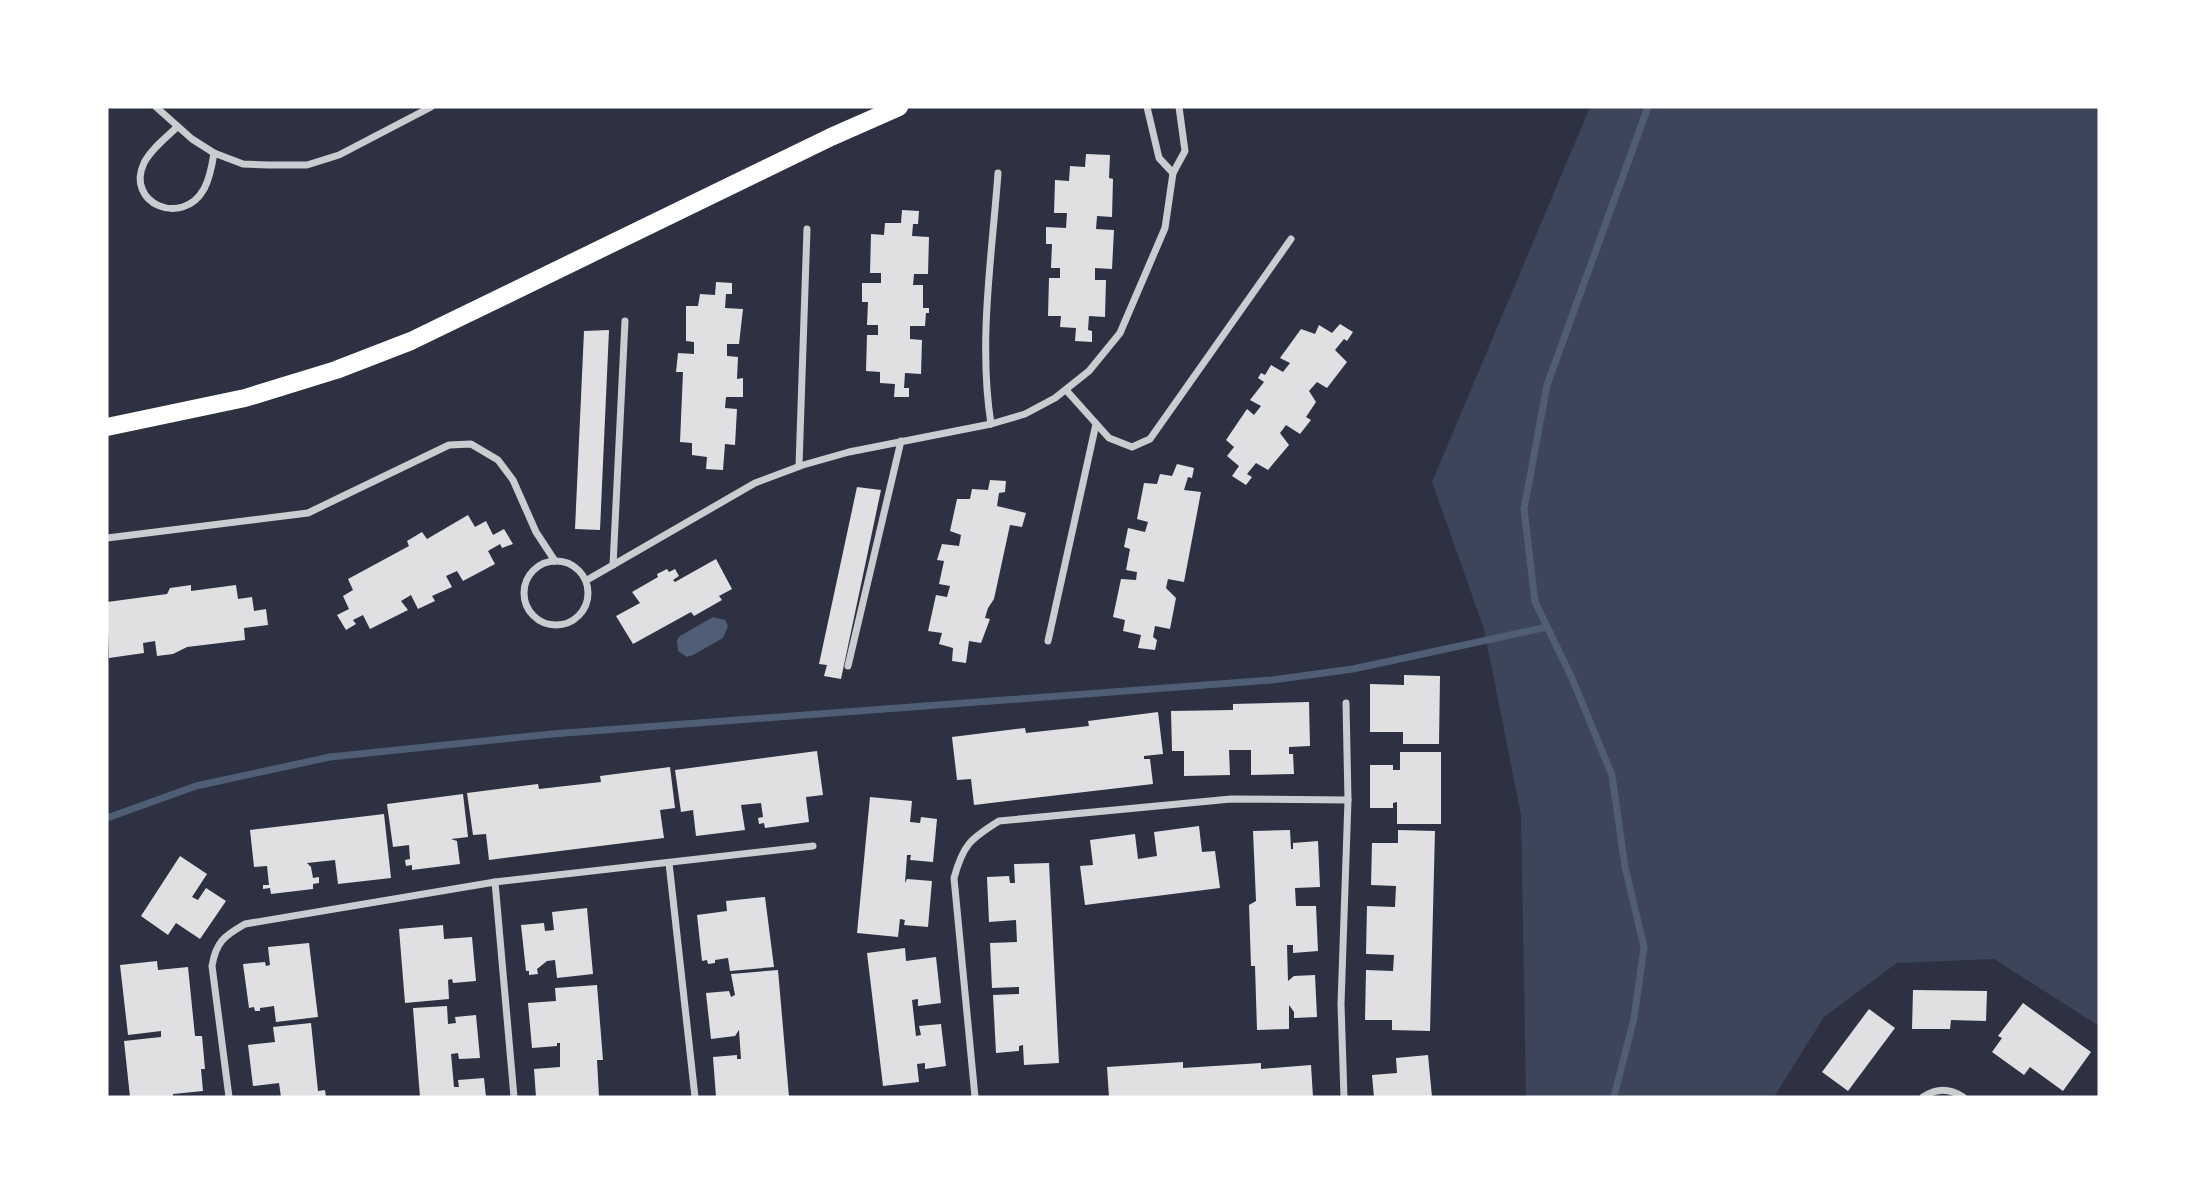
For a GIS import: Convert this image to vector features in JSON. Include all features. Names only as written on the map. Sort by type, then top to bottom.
[{"type":"main road","points":[[107,427],[245,398],[336,370],[411,341],[831,137],[899,107]]},
{"type":"street","points":[[156,107],[177,127],[214,153],[243,164],[307,165],[360,146],[431,107]]},
{"type":"street","points":[[1147,107],[1159,158],[1172,173]]},
{"type":"street","points":[[587,580],[755,483],[799,466],[849,452],[991,424],[1026,414],[1066,390],[1089,371],[1120,333],[1165,228],[1172,173],[1185,151],[1179,107]]},
{"type":"street","points":[[177,127],[144,164],[142,188],[148,198],[157,205],[179,209],[198,198],[211,174],[214,153]]},
{"type":"street","points":[[991,424],[985,387],[985,351],[998,173]]},
{"type":"street","points":[[799,466],[807,229]]},
{"type":"street","points":[[1066,390],[1108,438],[1132,447],[1150,439],[1291,239]]},
{"type":"street","points":[[613,565],[625,321]]},
{"type":"street","points":[[1048,641],[1096,424]]},
{"type":"street","points":[[848,666],[901,441]]},
{"type":"street","points":[[107,538],[308,513],[449,445],[471,444],[498,460],[513,480],[536,532],[555,561]]},
{"type":"street","points":[[555,561],[572,564],[581,571],[587,580],[589,591],[582,613],[575,619],[555,625],[536,619],[525,602],[525,582],[531,572],[540,565],[555,561]]},
{"type":"street","points":[[1344,1097],[1341,1004],[1348,800],[1346,703]]},
{"type":"street","points":[[975,1097],[954,878],[961,853],[977,834],[999,821],[1231,799],[1348,800]]},
{"type":"street","points":[[229,1097],[212,966],[215,949],[228,934],[245,924],[495,882],[813,846]]},
{"type":"street","points":[[669,863],[695,1097]]},
{"type":"street","points":[[495,882],[513,1097]]},
{"type":"street","points":[[1923,1097],[1944,1089],[1963,1097]]},
{"type":"shaded area","points":[[1590,107],[2099,107],[2099,1026],[1994,959],[1897,963],[1824,1017],[1774,1097],[1526,1097],[1521,815],[1484,629],[1432,482]]},
{"type":"shaded area","points":[[713,617],[725,620],[728,626],[723,638],[687,657],[678,651],[677,640],[680,636]]},
{"type":"building","points":[[1086,154],[1110,155],[1109,178],[1113,179],[1112,217],[1097,216],[1096,229],[1114,230],[1112,269],[1095,268],[1095,280],[1106,280],[1105,317],[1089,316],[1088,330],[1092,331],[1092,342],[1075,341],[1076,328],[1060,327],[1061,316],[1048,316],[1049,278],[1060,278],[1060,268],[1051,268],[1052,244],[1046,244],[1046,227],[1066,228],[1067,213],[1054,213],[1055,180],[1069,181],[1070,166],[1085,167]]},
{"type":"building","points":[[902,210],[919,211],[918,224],[913,224],[912,236],[929,237],[928,274],[914,274],[913,285],[923,285],[923,308],[929,308],[929,313],[926,313],[925,326],[910,326],[910,339],[922,340],[921,374],[905,373],[904,388],[909,388],[909,397],[894,397],[895,384],[880,383],[880,372],[866,371],[867,335],[878,335],[878,325],[867,325],[868,302],[862,302],[862,283],[881,283],[881,273],[870,273],[871,234],[884,235],[885,223],[901,223]]},
{"type":"building","points":[[716,282],[732,283],[732,294],[726,294],[725,308],[743,309],[739,344],[727,344],[727,356],[738,357],[737,379],[743,378],[743,397],[726,397],[725,408],[737,409],[735,445],[725,444],[723,470],[706,469],[707,457],[692,455],[692,443],[680,442],[683,372],[676,372],[678,353],[694,354],[694,342],[686,341],[686,306],[698,306],[700,294],[715,295]]},
{"type":"building","points":[[1340,324],[1353,332],[1347,341],[1344,339],[1335,350],[1347,362],[1327,388],[1317,382],[1309,391],[1316,402],[1306,417],[1311,420],[1300,434],[1286,425],[1280,433],[1289,445],[1268,470],[1256,463],[1247,474],[1252,477],[1246,485],[1232,476],[1239,466],[1227,456],[1234,447],[1226,440],[1247,409],[1254,415],[1261,406],[1250,400],[1264,382],[1258,378],[1261,373],[1265,375],[1271,365],[1283,372],[1290,363],[1280,358],[1301,329],[1315,334],[1319,325],[1332,333]]},
{"type":"building","points":[[609,330],[600,530],[575,529],[584,331]]},
{"type":"building","points":[[1177,464],[1194,468],[1192,478],[1188,477],[1184,490],[1201,492],[1184,582],[1168,579],[1166,588],[1176,598],[1170,629],[1155,626],[1155,650],[1138,648],[1141,635],[1123,631],[1125,620],[1113,617],[1121,579],[1136,580],[1137,572],[1126,570],[1130,549],[1124,547],[1128,528],[1145,532],[1148,522],[1137,519],[1144,483],[1157,484],[1160,474],[1172,476]]},
{"type":"building","points":[[990,480],[1006,481],[1005,492],[999,493],[997,506],[1026,513],[1022,527],[1010,525],[994,599],[985,618],[990,619],[981,643],[969,641],[966,663],[952,661],[953,648],[939,644],[942,633],[928,631],[936,595],[947,597],[950,586],[939,584],[944,561],[937,560],[942,544],[959,546],[961,535],[950,531],[957,499],[970,499],[972,489],[988,490]]},
{"type":"building","points":[[857,487],[881,490],[841,679],[824,676],[827,665],[819,664]]},
{"type":"building","points":[[468,515],[475,527],[486,521],[493,535],[504,529],[513,544],[502,548],[500,544],[488,551],[495,564],[463,581],[457,571],[446,576],[452,587],[432,596],[435,601],[418,609],[411,595],[401,601],[408,610],[370,629],[363,615],[353,620],[356,624],[346,630],[337,615],[349,609],[343,596],[353,590],[348,579],[409,546],[407,541],[422,532],[427,539]]},
{"type":"building","points":[[716,559],[732,589],[719,596],[722,600],[694,616],[691,612],[633,644],[616,616],[640,603],[632,592],[667,569],[669,572],[675,569],[679,576],[673,580],[675,582]]},
{"type":"building","points":[[191,585],[191,591],[236,585],[238,599],[252,597],[254,611],[266,609],[268,625],[244,628],[245,640],[187,647],[173,654],[157,656],[155,641],[143,643],[144,653],[109,658],[107,602],[167,594],[170,588]]},
{"type":"building","points":[[1404,675],[1440,676],[1439,744],[1403,744],[1403,732],[1370,732],[1370,684],[1404,685]]},
{"type":"building","points":[[1309,702],[1310,746],[1289,747],[1289,754],[1293,754],[1294,774],[1251,775],[1251,750],[1229,750],[1230,775],[1184,776],[1184,751],[1172,751],[1171,711],[1233,710],[1233,704]]},
{"type":"building","points":[[1158,712],[1163,754],[1144,756],[1144,759],[1150,759],[1153,784],[974,805],[971,779],[957,780],[952,737],[1025,728],[1026,733],[1089,726],[1088,721]]},
{"type":"building","points":[[817,751],[823,795],[806,797],[809,822],[765,828],[764,823],[759,824],[758,818],[763,817],[761,803],[741,805],[745,830],[696,836],[693,810],[681,812],[675,770]]},
{"type":"building","points":[[1400,752],[1441,752],[1441,824],[1397,824],[1397,802],[1393,803],[1393,808],[1370,808],[1370,765],[1393,765],[1393,770],[1400,770]]},
{"type":"building","points":[[670,767],[675,808],[660,810],[664,838],[489,860],[486,834],[473,835],[467,793],[538,784],[539,789],[601,782],[600,776]]},
{"type":"building","points":[[463,794],[468,837],[451,839],[457,841],[460,864],[412,870],[412,865],[406,866],[405,860],[410,859],[409,845],[393,847],[387,804]]},
{"type":"building","points":[[870,797],[912,801],[910,822],[920,823],[921,817],[937,819],[933,862],[910,860],[911,855],[907,855],[905,883],[907,879],[932,881],[928,927],[904,925],[905,920],[900,919],[898,937],[857,933]]},
{"type":"building","points":[[384,814],[391,878],[338,884],[335,860],[307,863],[311,867],[313,878],[319,877],[319,883],[313,884],[313,889],[271,894],[270,888],[263,889],[263,885],[269,885],[267,866],[254,867],[250,830]]},
{"type":"building","points":[[1199,826],[1202,852],[1215,851],[1220,888],[1085,905],[1080,866],[1093,865],[1090,840],[1135,834],[1138,859],[1157,856],[1154,832]]},
{"type":"building","points":[[1290,830],[1291,849],[1293,843],[1318,841],[1320,887],[1295,888],[1296,906],[1316,906],[1318,951],[1293,953],[1293,945],[1287,945],[1288,981],[1294,976],[1315,975],[1317,1017],[1294,1018],[1294,1012],[1289,1005],[1289,1029],[1257,1030],[1249,905],[1256,901],[1253,831]]},
{"type":"building","points":[[1398,830],[1435,831],[1430,1031],[1392,1030],[1392,1020],[1365,1020],[1366,970],[1393,971],[1394,955],[1366,954],[1367,906],[1395,907],[1396,886],[1371,885],[1372,843],[1398,843]]},
{"type":"building","points":[[180,856],[207,874],[192,897],[198,900],[206,888],[226,901],[200,939],[176,923],[168,935],[141,916]]},
{"type":"building","points":[[1049,863],[1059,1063],[1024,1065],[1023,1045],[1019,1046],[1019,1051],[996,1053],[993,995],[1019,994],[1019,987],[992,988],[990,943],[1017,942],[1016,920],[989,922],[987,877],[1009,876],[1010,883],[1015,883],[1014,864]]},
{"type":"building","points":[[765,897],[774,967],[730,971],[728,958],[708,964],[707,960],[702,961],[697,915],[727,911],[726,901]]},
{"type":"building","points":[[587,908],[593,974],[557,978],[555,960],[547,961],[537,969],[538,974],[529,975],[529,971],[526,971],[521,925],[544,923],[545,931],[554,930],[552,912]]},
{"type":"building","points":[[443,925],[444,939],[472,937],[476,981],[453,983],[452,979],[448,980],[449,999],[405,1003],[399,929]]},
{"type":"building","points":[[309,943],[318,1017],[276,1022],[274,1006],[260,1008],[260,1011],[255,1011],[254,1007],[249,1008],[243,964],[265,962],[266,966],[270,965],[268,947]]},
{"type":"building","points":[[905,948],[906,961],[936,957],[941,1003],[918,1006],[918,999],[912,1000],[916,1036],[921,1035],[919,1026],[941,1024],[946,1066],[925,1069],[925,1063],[917,1064],[919,1082],[883,1086],[867,953]]},
{"type":"building","points":[[157,961],[158,970],[188,967],[195,1036],[202,1036],[205,1069],[201,1069],[203,1091],[173,1094],[173,1097],[130,1097],[124,1041],[161,1037],[161,1031],[128,1035],[120,965]]},
{"type":"building","points":[[778,970],[789,1097],[716,1097],[713,1057],[737,1055],[737,1059],[741,1059],[739,1030],[735,1036],[711,1039],[706,993],[729,991],[731,997],[735,995],[731,974]]},
{"type":"building","points":[[597,985],[603,1060],[597,1060],[599,1097],[536,1097],[534,1069],[560,1067],[560,1043],[557,1043],[557,1046],[532,1048],[528,1003],[556,1001],[555,988]]},
{"type":"building","points":[[1913,990],[1987,991],[1986,1021],[1951,1020],[1950,1029],[1912,1029]]},
{"type":"building","points":[[2023,1003],[2091,1052],[2063,1091],[2030,1067],[2024,1075],[1992,1052],[2002,1038],[1998,1036]]},
{"type":"building","points":[[447,1006],[448,1024],[456,1023],[455,1017],[476,1015],[480,1058],[459,1059],[458,1053],[451,1054],[454,1087],[459,1087],[458,1080],[484,1078],[486,1097],[420,1097],[413,1008]]},
{"type":"building","points":[[1869,1009],[1895,1028],[1848,1091],[1822,1072]]},
{"type":"building","points":[[311,1023],[318,1091],[325,1090],[326,1097],[281,1097],[279,1083],[253,1086],[248,1045],[275,1042],[273,1027]]},
{"type":"building","points":[[1428,1055],[1432,1097],[1374,1097],[1372,1075],[1397,1073],[1396,1058]]},
{"type":"building","points":[[1183,1062],[1183,1068],[1261,1063],[1261,1069],[1311,1065],[1313,1097],[1109,1097],[1107,1067]]},
{"type":"waterway","points":[[1614,1097],[1634,1018],[1644,947],[1625,867],[1612,775],[1571,676],[1535,602],[1524,509],[1547,385],[1648,107]]},
{"type":"waterway","points":[[107,818],[196,786],[330,757],[552,734],[1272,680],[1353,669],[1547,627]]}]
